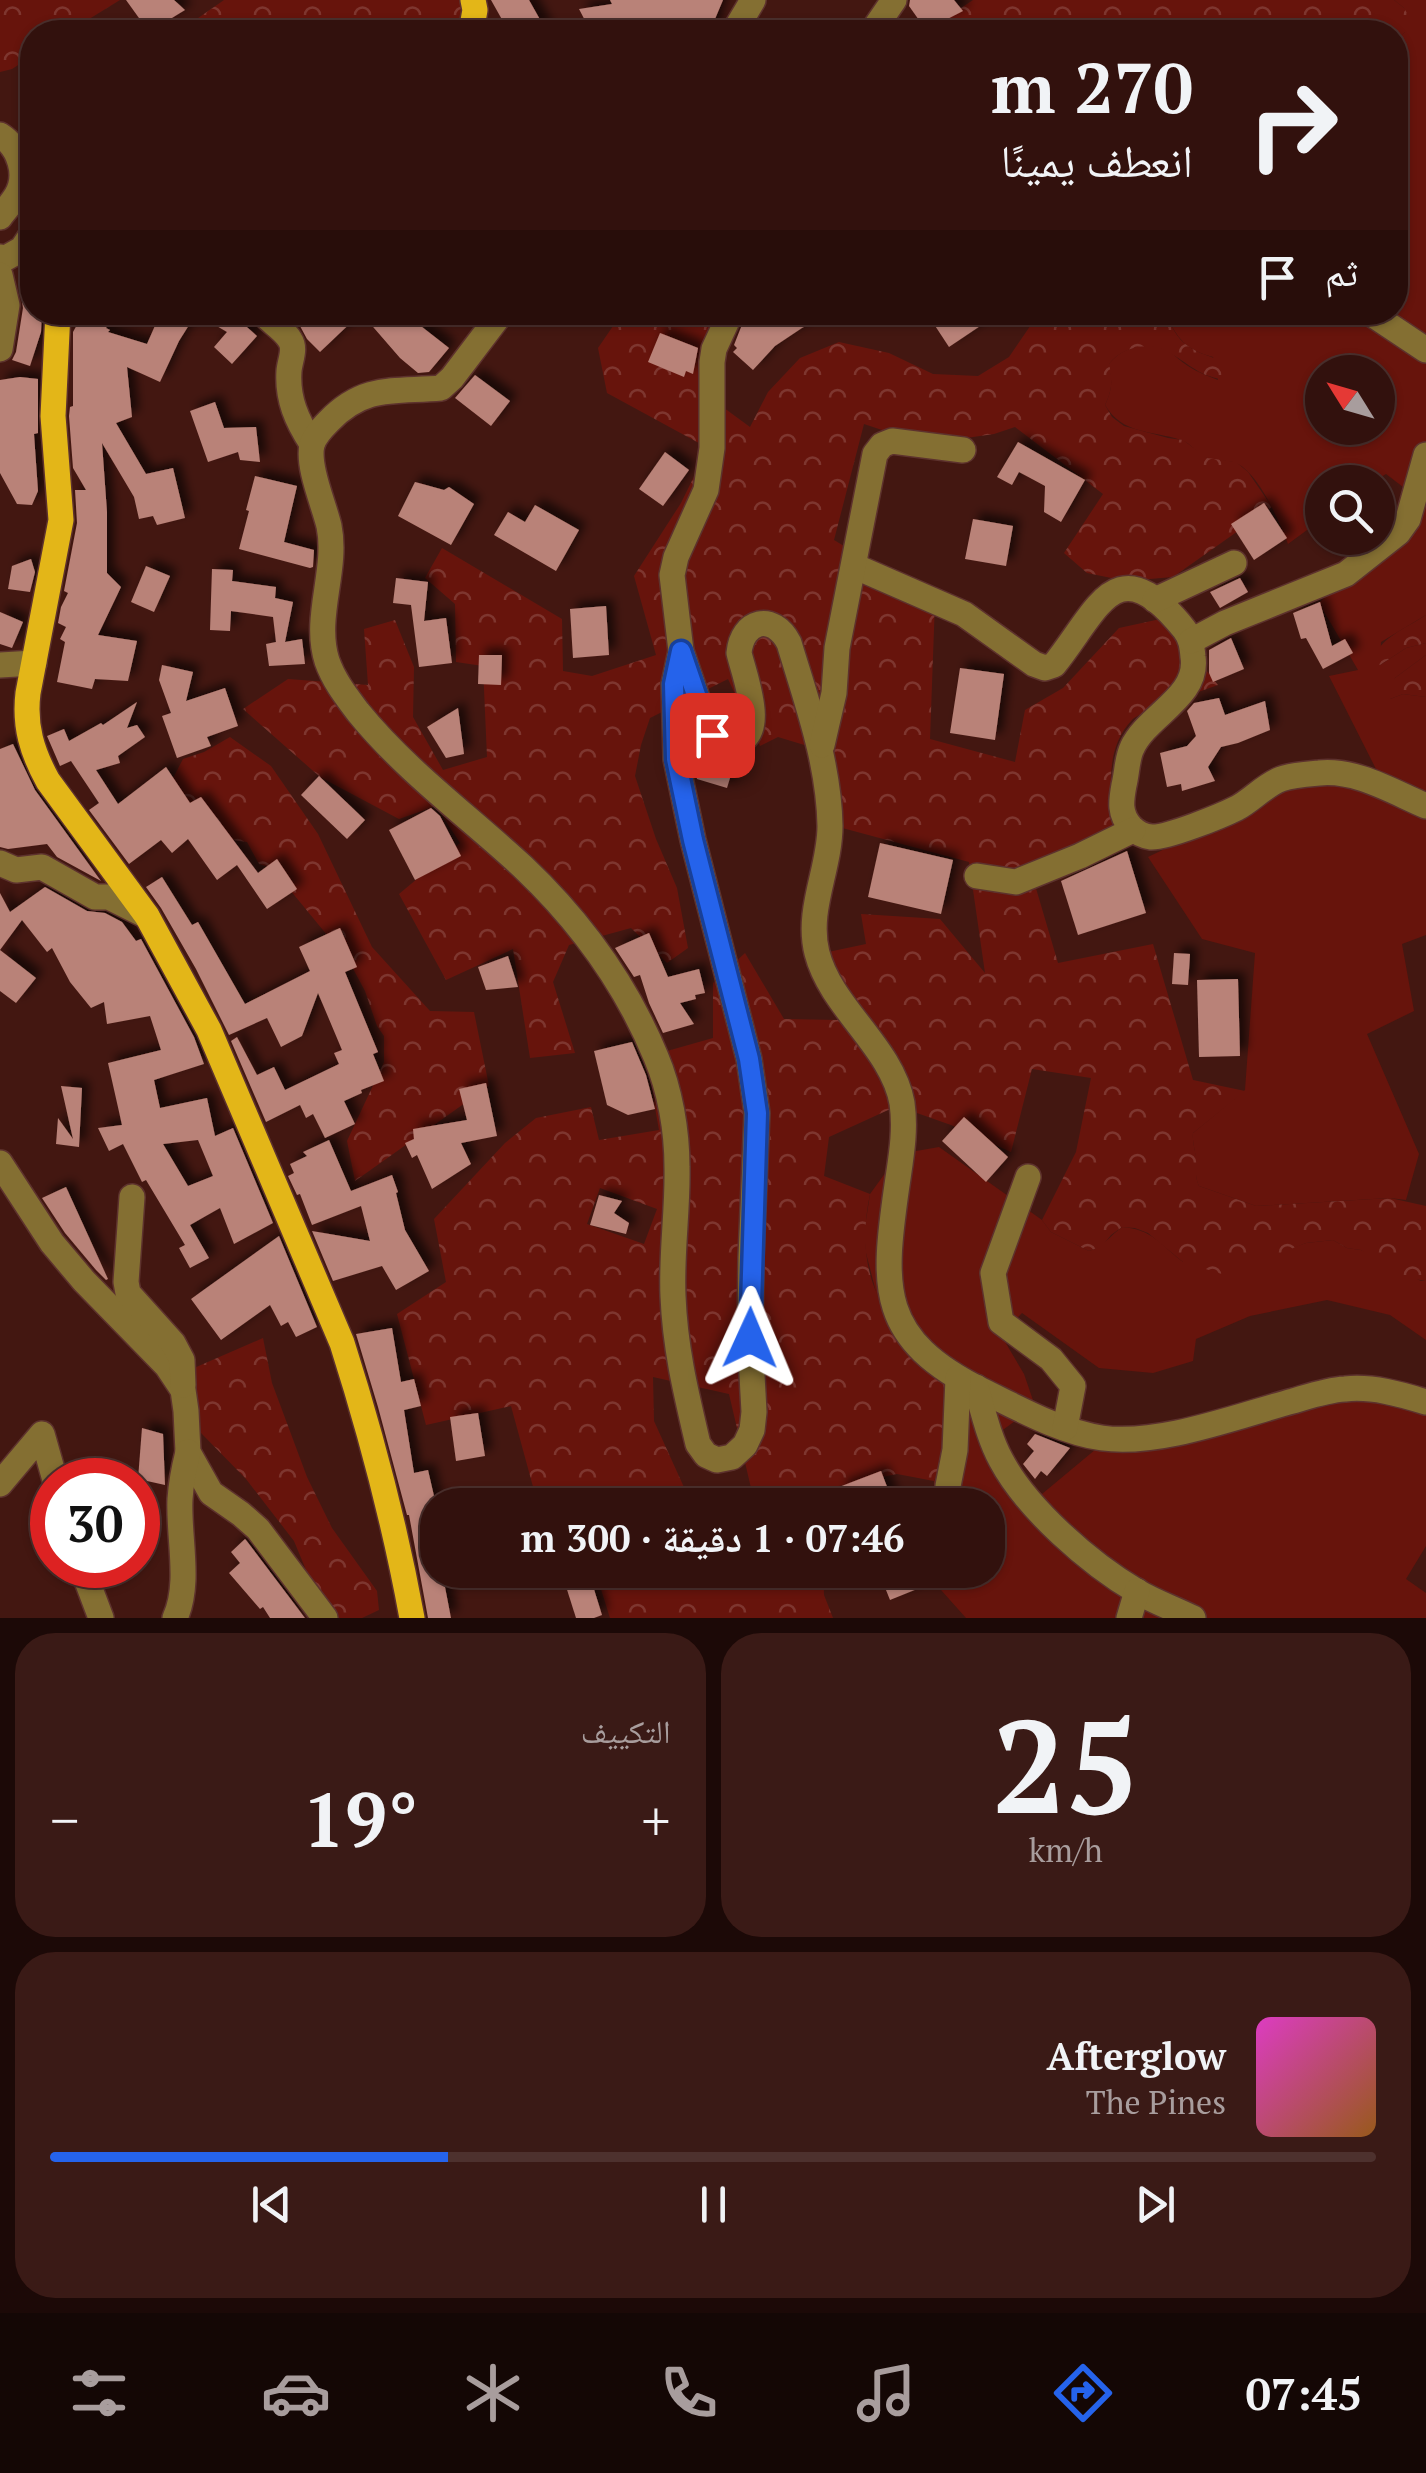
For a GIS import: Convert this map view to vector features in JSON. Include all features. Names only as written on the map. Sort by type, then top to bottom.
[{"type":"main road","points":[[57,325],[52,416],[61,520],[26,712],[29,737],[48,781],[147,916],[210,1030],[342,1344],[398,1543],[412,1618]]},
{"type":"street","points":[[0,135],[18,153],[20,163]]},
{"type":"street","points":[[0,217],[18,194],[20,184]]},
{"type":"street","points":[[0,274],[7,305],[0,348]]},
{"type":"street","points":[[275,325],[291,341],[290,396],[298,424],[312,444]]},
{"type":"street","points":[[492,325],[441,388],[399,388],[367,395],[340,410],[312,444],[312,461],[329,528],[322,626],[326,659],[338,687],[376,735],[572,916],[639,1018],[658,1062],[673,1117],[678,1167],[673,1293],[678,1360],[698,1444],[706,1455],[718,1460],[732,1456],[745,1445],[752,1430],[750,1290],[757,1113],[749,1059],[676,759],[674,684],[681,651]]},
{"type":"street","points":[[724,325],[714,349],[710,374],[713,422],[706,490],[676,556],[672,575],[681,651],[712,735],[733,744],[753,727],[754,714],[740,642],[758,623],[766,622],[775,625],[788,643],[821,750],[830,826],[814,922],[816,948],[820,964],[842,1004],[890,1070],[901,1097],[904,1137],[888,1254],[889,1276],[906,1334],[967,1383],[1065,1428],[1101,1438],[1153,1437],[1344,1389],[1380,1390],[1426,1402]]},
{"type":"street","points":[[1388,325],[1426,350]]},
{"type":"street","points":[[821,750],[874,454],[882,445],[892,442],[964,450]]},
{"type":"street","points":[[1191,641],[1346,574],[1398,534],[1408,519],[1426,454]]},
{"type":"street","points":[[1155,600],[1234,563]]},
{"type":"street","points":[[854,566],[964,614],[1045,668],[1054,665],[1090,613],[1114,591],[1124,587],[1138,589],[1165,608],[1191,641],[1194,666],[1187,688],[1151,722],[1132,748],[1120,802],[1123,817],[1134,830],[1152,837],[1173,832],[1239,807],[1280,779],[1323,772],[1362,778],[1426,806]]},
{"type":"street","points":[[0,665],[34,663]]},
{"type":"street","points":[[977,876],[1016,882],[1134,830]]},
{"type":"street","points":[[0,863],[16,870],[42,867],[94,897],[109,897],[147,916]]},
{"type":"street","points":[[0,1163],[52,1243],[167,1366],[183,1390]]},
{"type":"street","points":[[1028,1177],[993,1273],[1001,1322],[1051,1359],[1072,1386],[1065,1428]]},
{"type":"street","points":[[132,1197],[128,1292],[182,1360],[188,1452],[180,1500],[182,1580],[180,1608],[175,1618]]},
{"type":"street","points":[[948,1486],[967,1383]]},
{"type":"street","points":[[967,1383],[1012,1480],[1050,1524],[1137,1592],[1193,1618]]},
{"type":"street","points":[[0,1484],[42,1434],[49,1458]]},
{"type":"street","points":[[188,1452],[211,1493],[258,1529],[325,1618]]},
{"type":"street","points":[[90,1588],[101,1618]]},
{"type":"street","points":[[1129,1618],[1137,1592]]},
{"type":"green space","points":[[0,0],[120,0],[88,20],[20,20],[20,64],[0,72]]},
{"type":"green space","points":[[224,0],[464,0],[464,20],[195,20]]},
{"type":"green space","points":[[973,0],[1394,0],[1411,20],[1408,26],[1408,20],[943,20]]},
{"type":"green space","points":[[1394,0],[1426,0],[1426,615],[1381,642],[1380,665],[1406,648],[1426,643],[1426,655],[1395,678],[1390,699],[1403,694],[1426,697],[1426,935],[1402,944],[1414,1011],[1367,1034],[1419,1154],[1406,1200],[1256,1206],[1199,1186],[1193,1137],[1245,1090],[1255,953],[1202,939],[1148,857],[1247,809],[1319,759],[1377,771],[1329,676],[1358,670],[1319,603],[1369,555],[1395,555],[1395,531],[1424,503],[1395,481],[1395,465],[1305,465],[1305,532],[1288,544],[1268,500],[1246,470],[1234,462],[1207,458],[1181,440],[1129,427],[1112,415],[1105,405],[1111,385],[1108,365],[1127,350],[1152,346],[1218,380],[1213,357],[1183,342],[1171,325],[1408,325],[1408,20],[1404,20],[1404,8]]},
{"type":"green space","points":[[614,325],[723,325],[705,394],[750,427],[768,392],[800,358],[839,342],[889,353],[933,374],[978,376],[1009,357],[1031,325],[1171,325],[1184,343],[1224,365],[1232,379],[1212,377],[1166,351],[1143,346],[1120,354],[1109,364],[1111,385],[1105,405],[1112,417],[1124,426],[1183,440],[1207,458],[1236,462],[1248,472],[1272,507],[1173,577],[1126,581],[1087,573],[1064,553],[1103,494],[1015,427],[994,434],[924,444],[864,424],[834,540],[935,601],[930,739],[1015,762],[1025,710],[1063,688],[1119,628],[1165,618],[1218,685],[1147,712],[1132,720],[1123,731],[1111,770],[1117,825],[1035,885],[1058,963],[1153,944],[1193,1080],[1245,1091],[1193,1133],[1199,1186],[1256,1206],[1390,1198],[1426,1206],[1426,1281],[1397,1276],[1361,1250],[1333,1240],[1306,1243],[1225,1275],[1183,1262],[1148,1233],[1135,1228],[1122,1227],[1102,1246],[1089,1251],[1051,1232],[1042,1220],[1076,1152],[1091,1078],[1032,1069],[1011,1152],[897,1106],[829,1137],[824,1176],[870,1194],[866,1251],[876,1293],[891,1318],[934,1365],[948,1392],[946,1437],[934,1481],[897,1474],[829,1488],[751,1488],[729,1394],[653,1377],[654,1421],[684,1488],[533,1488],[511,1406],[426,1425],[397,1314],[446,1282],[434,1219],[505,1143],[536,1118],[591,1107],[599,1140],[659,1130],[646,1057],[713,1038],[713,983],[745,953],[784,1019],[838,1020],[814,955],[866,944],[861,914],[940,919],[985,973],[969,862],[820,822],[811,747],[778,737],[760,746],[728,679],[650,718],[635,776],[677,888],[688,948],[667,963],[631,928],[569,945],[553,982],[575,1053],[530,1058],[513,949],[446,980],[399,894],[460,843],[436,806],[399,819],[320,777],[243,709],[288,679],[368,685],[364,629],[395,620],[414,667],[413,717],[443,770],[487,757],[483,666],[456,662],[455,604],[425,578],[442,548],[562,619],[563,671],[592,676],[656,655],[634,576],[681,503],[708,448],[607,393],[598,348]],"holes":[[[600,1188],[657,1209],[644,1244],[587,1224]]]},
{"type":"green space","points":[[1426,615],[1426,643],[1406,648],[1380,665],[1372,662],[1387,640]]},
{"type":"green space","points":[[1426,655],[1426,697],[1382,696],[1395,678]]},
{"type":"green space","points":[[230,737],[271,766],[318,834],[372,947],[430,1011],[474,1012],[489,1086],[355,1181],[347,1141],[384,1062],[384,1036],[365,991],[350,963],[272,868],[259,864],[247,842],[216,838],[172,780],[183,759]]},
{"type":"green space","points":[[939,1147],[1042,1220],[1051,1232],[1089,1251],[1122,1227],[1149,1234],[1183,1262],[1274,1254],[1306,1243],[1333,1240],[1426,1281],[1426,1340],[1390,1315],[1327,1300],[1250,1316],[1196,1339],[1193,1361],[1153,1373],[1099,1368],[1022,1313],[1001,1335],[1024,1374],[1035,1406],[988,1441],[1042,1494],[1102,1444],[1331,1395],[1426,1404],[1426,1546],[1406,1579],[1426,1593],[1426,1618],[966,1618],[939,1588],[1005,1588],[1005,1488],[934,1488],[941,1470],[876,1292],[866,1253],[864,1233],[870,1194],[899,1154]]},
{"type":"green space","points":[[263,1338],[272,1383],[307,1477],[332,1528],[377,1591],[379,1610],[362,1618],[326,1618],[294,1541],[246,1479],[201,1433],[194,1368]]},
{"type":"green space","points":[[601,1588],[824,1588],[833,1618],[610,1618]]},
{"type":"building","points":[[126,0],[174,0],[185,10],[169,20],[140,20]]},
{"type":"building","points":[[491,0],[529,0],[540,20],[502,20]]},
{"type":"building","points":[[610,0],[723,0],[716,20],[585,20],[579,9],[612,4]]},
{"type":"building","points":[[910,0],[954,0],[963,11],[945,20],[919,20],[909,6]]},
{"type":"building","points":[[20,325],[41,325],[30,366],[12,360]]},
{"type":"building","points":[[77,325],[108,325],[108,332],[147,344],[155,325],[189,325],[160,382],[127,367],[132,417],[116,423],[146,474],[173,468],[185,518],[157,525],[153,516],[139,519],[134,497],[102,443],[107,573],[121,587],[98,635],[137,641],[128,681],[95,679],[92,689],[57,682],[65,642],[60,639],[66,627],[58,623],[68,593],[64,591],[77,523],[75,490],[86,490],[73,468],[69,416],[73,406],[73,332]]},
{"type":"building","points":[[215,325],[245,325],[257,336],[232,364],[214,347],[227,332]]},
{"type":"building","points":[[301,325],[348,325],[320,352]]},
{"type":"building","points":[[371,325],[420,325],[449,348],[429,372],[418,373]]},
{"type":"building","points":[[742,325],[808,325],[775,346],[753,370],[733,352],[737,348],[734,345]]},
{"type":"building","points":[[935,325],[982,325],[949,347]]},
{"type":"building","points":[[660,333],[698,348],[693,374],[686,371],[684,377],[648,362]]},
{"type":"building","points":[[475,375],[510,401],[491,426],[455,398]]},
{"type":"building","points":[[38,379],[38,433],[34,434],[38,491],[32,505],[17,504],[0,473],[0,380]]},
{"type":"building","points":[[215,402],[224,428],[256,427],[260,462],[240,460],[238,452],[208,462],[190,411]]},
{"type":"building","points":[[1018,442],[1085,480],[1061,522],[1044,512],[1045,486],[1019,472],[1012,485],[997,477]]},
{"type":"building","points":[[665,452],[689,470],[663,506],[639,489]]},
{"type":"building","points":[[255,476],[297,486],[284,542],[314,550],[313,567],[239,549]]},
{"type":"building","points":[[415,482],[444,490],[449,487],[474,504],[451,545],[398,516]]},
{"type":"building","points":[[1264,503],[1287,538],[1254,560],[1231,524]]},
{"type":"building","points":[[535,505],[579,530],[556,571],[494,535],[508,512],[525,522]]},
{"type":"building","points":[[973,519],[1013,526],[1006,566],[965,559]]},
{"type":"building","points":[[31,559],[35,572],[30,592],[8,589],[12,566]]},
{"type":"building","points":[[146,566],[170,576],[154,612],[131,602]]},
{"type":"building","points":[[212,569],[233,570],[232,581],[276,587],[275,598],[293,602],[285,642],[302,639],[305,664],[269,666],[266,644],[276,642],[273,617],[231,611],[230,631],[210,630]]},
{"type":"building","points":[[396,578],[428,582],[424,621],[446,618],[452,663],[419,667],[411,605],[393,603]]},
{"type":"building","points":[[1240,578],[1248,592],[1220,608],[1210,592]]},
{"type":"building","points":[[1320,602],[1332,646],[1345,639],[1353,653],[1323,669],[1306,638],[1301,639],[1293,613]]},
{"type":"building","points":[[606,606],[609,655],[573,658],[570,609]]},
{"type":"building","points":[[0,612],[23,622],[12,648],[0,644]]},
{"type":"building","points":[[1231,638],[1244,669],[1213,682],[1209,650]]},
{"type":"building","points":[[479,655],[502,655],[501,685],[478,684]]},
{"type":"building","points":[[162,665],[193,672],[186,701],[225,688],[238,726],[207,737],[211,746],[177,758],[162,716],[171,713],[159,680]]},
{"type":"building","points":[[960,668],[1004,674],[995,740],[950,733]]},
{"type":"building","points":[[1219,698],[1225,715],[1265,701],[1270,730],[1221,747],[1208,767],[1215,781],[1182,791],[1181,784],[1167,787],[1160,753],[1187,746],[1196,736],[1187,711],[1194,703]]},
{"type":"building","points":[[137,702],[127,728],[137,725],[145,737],[118,756],[120,763],[96,770],[118,804],[166,767],[190,803],[201,797],[258,873],[277,859],[297,889],[267,909],[237,865],[217,880],[188,839],[172,853],[161,840],[129,864],[89,810],[99,803],[71,761],[60,766],[47,736],[64,729],[69,741],[103,725]]},
{"type":"building","points":[[458,708],[464,754],[446,758],[427,727]]},
{"type":"building","points":[[698,741],[715,756],[736,758],[727,788],[697,779],[693,759]]},
{"type":"building","points":[[13,744],[35,790],[101,881],[57,857],[47,844],[0,847],[0,749]]},
{"type":"building","points":[[319,776],[365,820],[347,839],[301,795]]},
{"type":"building","points":[[431,808],[440,816],[461,856],[415,880],[389,830]]},
{"type":"building","points":[[880,843],[953,860],[941,914],[868,897]]},
{"type":"building","points":[[1127,851],[1146,913],[1078,935],[1061,881]]},
{"type":"building","points":[[162,877],[192,925],[198,922],[245,1004],[310,971],[299,947],[340,928],[357,967],[345,972],[378,1052],[373,1054],[384,1081],[344,1101],[355,1124],[325,1138],[313,1114],[306,1118],[300,1105],[266,1122],[231,1041],[237,1037],[257,1075],[274,1067],[285,1090],[339,1064],[334,1053],[342,1050],[318,993],[302,1036],[281,1047],[267,1018],[229,1035],[196,969],[146,887]]},
{"type":"building","points":[[45,887],[87,911],[105,913],[122,922],[136,941],[141,939],[194,1037],[204,1064],[154,1080],[160,1108],[207,1098],[215,1136],[233,1128],[273,1223],[234,1244],[220,1208],[190,1225],[209,1258],[190,1268],[179,1248],[185,1245],[146,1180],[142,1182],[123,1144],[109,1151],[98,1128],[122,1125],[108,1063],[161,1050],[150,1016],[107,1024],[104,1002],[91,1008],[70,982],[52,948],[47,952],[22,920],[0,950],[0,893],[10,912]],"holes":[[[198,1140],[213,1176],[188,1186],[163,1144]]]},
{"type":"building","points":[[649,933],[668,977],[699,969],[705,993],[680,1003],[694,1024],[663,1033],[640,975],[634,977],[615,948]]},
{"type":"building","points":[[0,950],[36,978],[16,1003],[0,991]]},
{"type":"building","points":[[1174,953],[1190,954],[1188,985],[1172,984]]},
{"type":"building","points":[[508,956],[518,987],[486,990],[478,967]]},
{"type":"building","points":[[1238,979],[1240,1056],[1199,1057],[1197,980]]},
{"type":"building","points":[[632,1042],[655,1109],[628,1115],[607,1105],[594,1051]]},
{"type":"building","points":[[486,1083],[497,1136],[461,1143],[471,1164],[432,1189],[417,1155],[412,1158],[405,1143],[414,1139],[413,1129],[467,1120],[459,1089]]},
{"type":"building","points":[[61,1086],[82,1088],[79,1147],[56,1144],[58,1118],[73,1139]]},
{"type":"building","points":[[964,1117],[1008,1157],[986,1182],[942,1141]]},
{"type":"building","points":[[329,1140],[351,1191],[392,1175],[405,1230],[429,1271],[396,1290],[382,1266],[333,1281],[312,1231],[370,1241],[361,1206],[312,1225],[288,1176],[294,1173],[290,1164],[307,1156],[303,1152]]},
{"type":"building","points":[[66,1187],[106,1280],[65,1233],[42,1198]]},
{"type":"building","points":[[599,1195],[622,1201],[614,1213],[629,1223],[626,1234],[590,1225]]},
{"type":"building","points":[[279,1236],[317,1327],[296,1337],[288,1322],[281,1326],[270,1305],[221,1340],[191,1299]]},
{"type":"building","points":[[392,1328],[401,1382],[414,1379],[421,1406],[404,1410],[414,1473],[428,1470],[432,1488],[420,1488],[420,1575],[409,1515],[356,1334]]},
{"type":"building","points":[[478,1413],[485,1456],[456,1461],[450,1417]]},
{"type":"building","points":[[142,1428],[163,1434],[165,1485],[160,1484],[160,1458],[140,1458]]},
{"type":"building","points":[[1035,1434],[1070,1448],[1047,1476],[1041,1471],[1035,1479],[1023,1464],[1034,1451],[1027,1444]]},
{"type":"building","points":[[881,1471],[888,1488],[839,1488]]},
{"type":"building","points":[[245,1539],[305,1618],[270,1618],[229,1573],[240,1563],[231,1552]]},
{"type":"building","points":[[422,1588],[445,1588],[451,1618],[428,1618]]},
{"type":"building","points":[[566,1588],[594,1588],[602,1615],[576,1618]]},
{"type":"building","points":[[885,1588],[920,1588],[890,1600]]},
{"type":"route","points":[[712,735],[681,651],[674,684],[676,759],[749,1059],[757,1113],[750,1338]]}]
